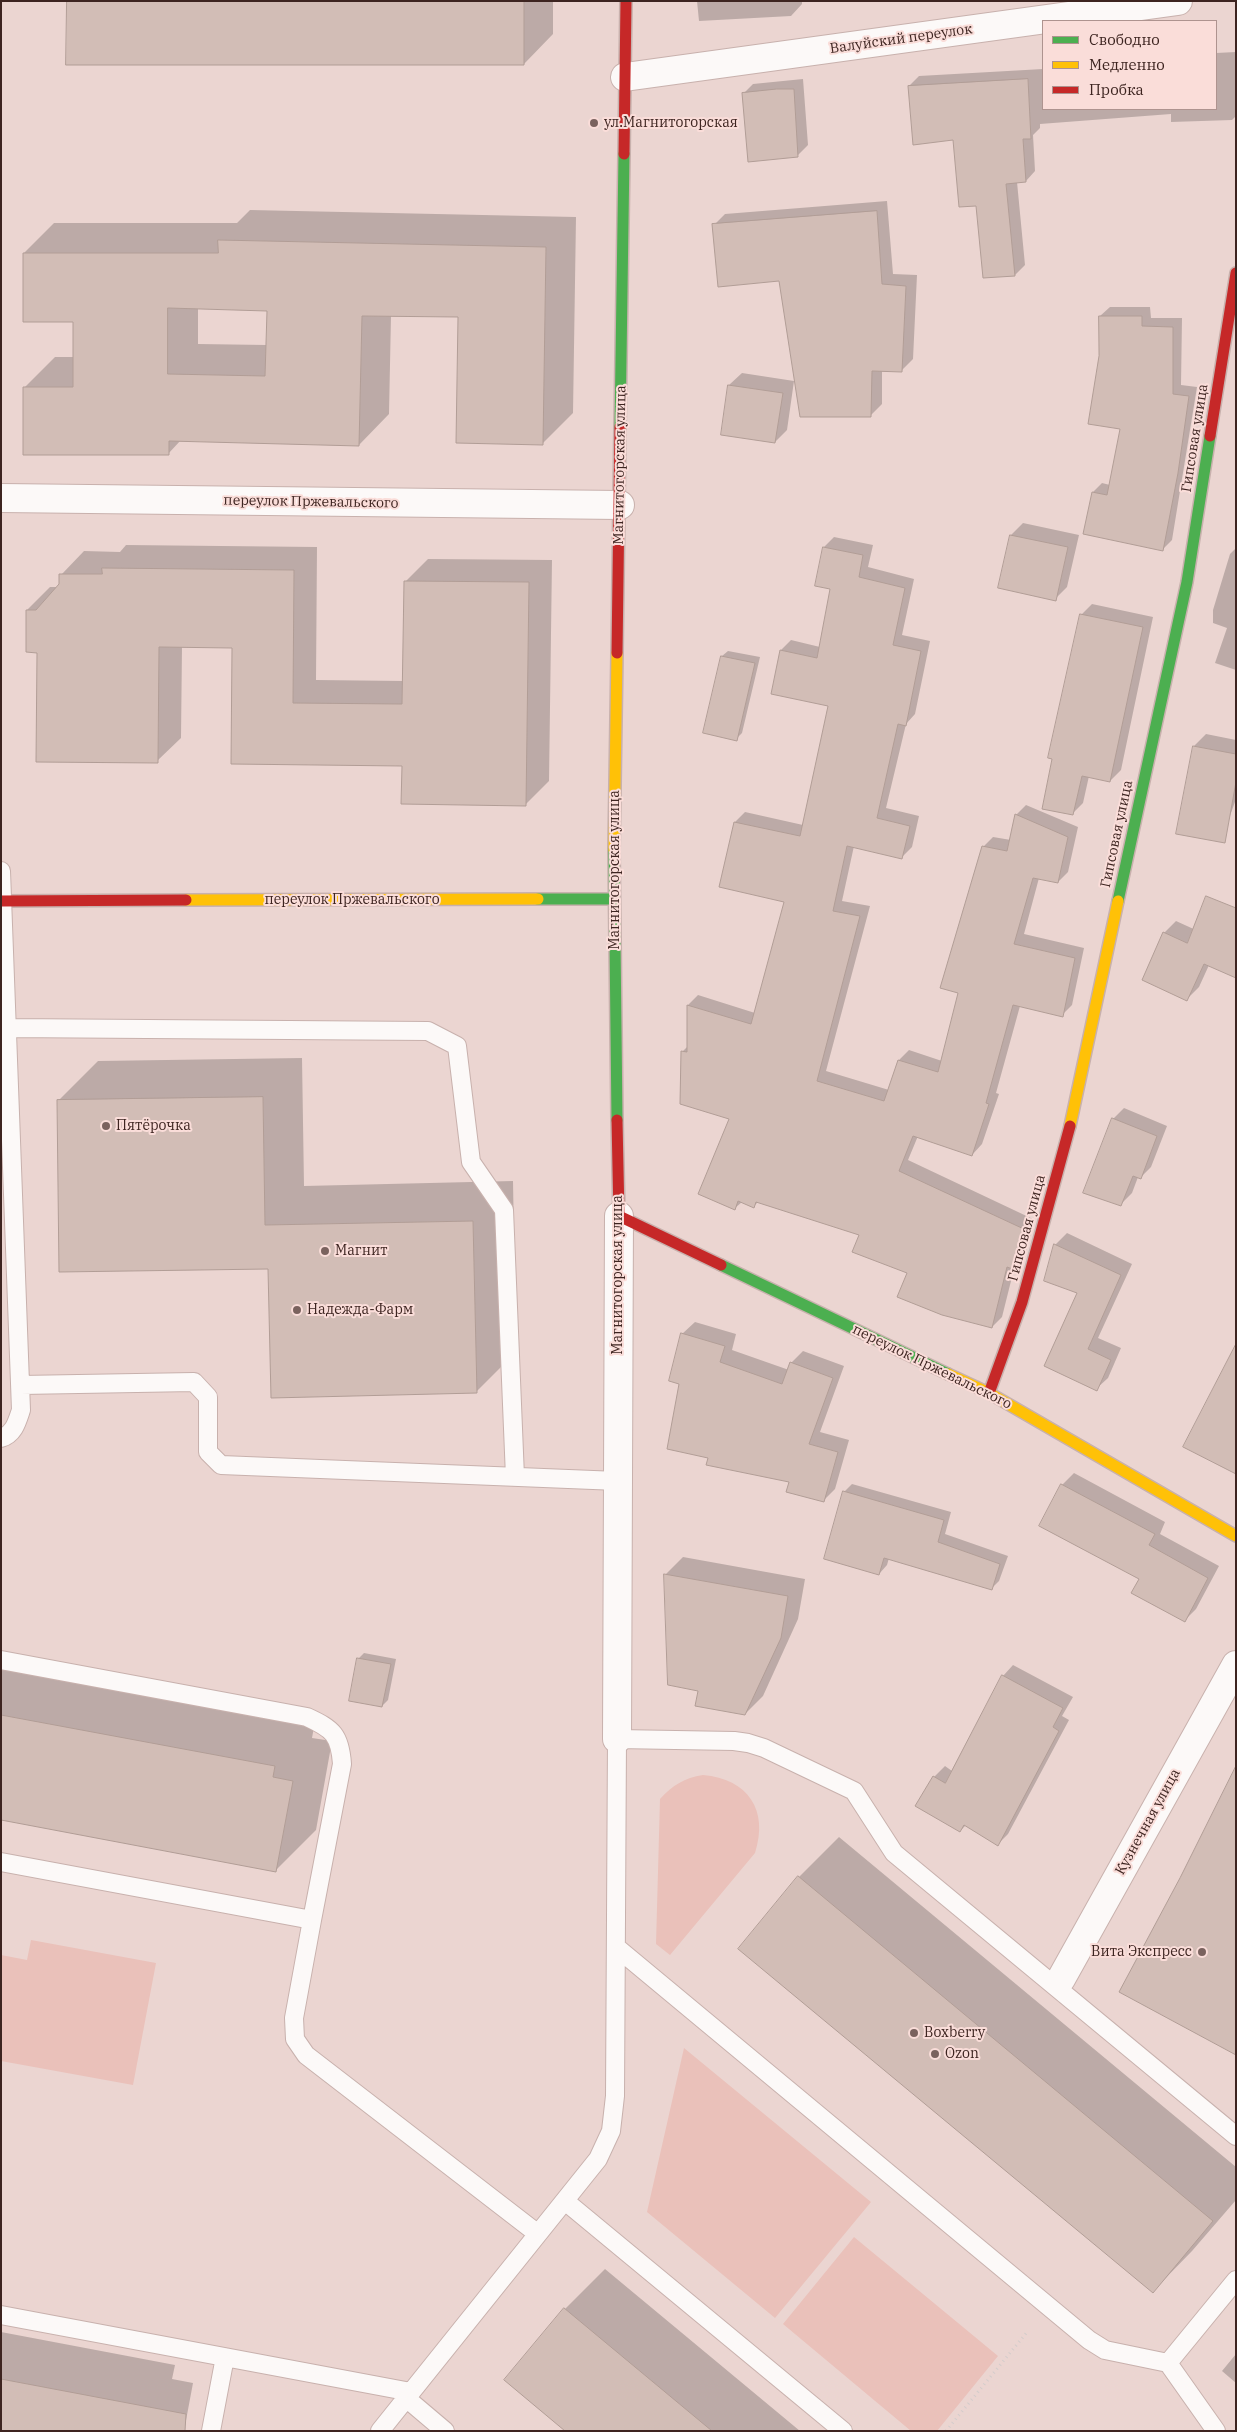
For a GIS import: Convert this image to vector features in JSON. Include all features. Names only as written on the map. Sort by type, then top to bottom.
[{"type":"main road","name":"Магнитогорская улица","points":[[619,1216],[614,899],[626,1]]},
{"type":"main road","name":"Гипсовая улица","points":[[989,1393],[1022,1302],[1066,1143],[1187,582],[1236,273]]},
{"type":"main road","name":"переулок Пржевальского","points":[[2,901],[614,899]]},
{"type":"main road","name":"переулок Пржевальского","points":[[619,1216],[989,1393],[1236,1536]]},
{"type":"street","name":"Валуйский переулок","points":[[625,77],[1178,1]]},
{"type":"street","name":"переулок Пржевальского","points":[[1,498],[620,505]]},
{"type":"street","name":"Магнитогорская улица","points":[[617,1739],[619,1216]]},
{"type":"street","name":"Кузнечная улица","points":[[1058,1983],[1236,1665]]},
{"type":"lane","points":[[1,871],[21,1410],[16,1426],[6,1437],[1,1438]]},
{"type":"lane","points":[[7,1028],[428,1031],[457,1046],[470,1162],[504,1210],[514,1477]]},
{"type":"lane","points":[[20,1385],[194,1382],[208,1397],[208,1452],[222,1465],[618,1481]]},
{"type":"lane","points":[[1,1660],[307,1718],[329,1727],[341,1745],[342,1764],[294,2018],[295,2039],[306,2055],[538,2234]]},
{"type":"lane","points":[[380,2431],[566,2201],[598,2159],[611,2131],[615,2096],[617,1739],[748,1743],[848,1788],[862,1802],[894,1853],[1058,1983],[1236,2136]]},
{"type":"lane","points":[[1,1862],[312,1920]]},
{"type":"lane","points":[[616,1947],[1090,2340],[1105,2350],[1168,2363],[1216,2431]]},
{"type":"lane","points":[[566,2201],[843,2431]]},
{"type":"lane","points":[[1168,2363],[1236,2280]]},
{"type":"lane","points":[[1,2315],[225,2357],[408,2395],[445,2431]]},
{"type":"lane","points":[[211,2431],[225,2357]]},
{"type":"path","points":[[946,2431],[1049,2306]]},
{"type":"shaded area","points":[[703,1775],[719,1778],[743,1790],[757,1810],[759,1837],[755,1853],[670,1955],[656,1944],[660,1799],[679,1783]]},
{"type":"shaded area","points":[[31,1940],[156,1963],[133,2085],[1,2061],[1,1955],[27,1960]]},
{"type":"shaded area","points":[[684,2048],[871,2202],[775,2318],[647,2212]]},
{"type":"shaded area","points":[[854,2237],[998,2356],[937,2431],[911,2431],[783,2324]]},
{"type":"building","points":[[67,1],[524,1],[524,65],[66,65]]},
{"type":"building","points":[[1028,79],[1031,139],[1023,139],[1026,182],[1006,184],[1015,276],[983,278],[976,206],[959,207],[953,140],[913,145],[908,86]]},
{"type":"building","points":[[794,89],[798,157],[748,162],[742,93]]},
{"type":"building","points":[[877,211],[882,284],[906,286],[902,372],[872,371],[871,417],[800,417],[779,281],[718,287],[712,224]]},
{"type":"building","points":[[218,240],[546,247],[543,445],[456,443],[458,317],[362,316],[359,446],[169,441],[169,455],[23,455],[23,387],[73,387],[73,322],[23,322],[23,253],[218,253]],"holes":[[[168,308],[267,311],[265,376],[168,374]]]},
{"type":"building","points":[[1099,316],[1142,316],[1142,326],[1173,327],[1173,394],[1189,396],[1178,473],[1163,551],[1083,534],[1092,492],[1107,495],[1120,429],[1088,424],[1099,356]]},
{"type":"building","points":[[728,385],[783,393],[775,443],[721,435]]},
{"type":"building","points":[[1010,535],[1068,547],[1056,601],[998,588]]},
{"type":"building","points":[[823,547],[863,555],[859,577],[905,588],[893,645],[921,651],[906,726],[898,724],[877,818],[910,826],[902,859],[847,846],[833,911],[860,916],[817,1081],[884,1101],[898,1060],[938,1072],[958,993],[940,988],[982,846],[1007,851],[1015,814],[1068,837],[1058,883],[1033,878],[1014,944],[1075,958],[1063,1017],[1013,1005],[986,1103],[989,1104],[972,1156],[913,1136],[899,1171],[1026,1230],[1015,1270],[1007,1267],[992,1328],[942,1315],[897,1297],[907,1273],[852,1252],[859,1235],[756,1202],[754,1208],[738,1201],[735,1210],[698,1194],[729,1119],[680,1104],[681,1051],[687,1052],[687,1005],[751,1024],[784,902],[719,887],[734,822],[800,836],[828,706],[771,694],[780,650],[817,658],[830,589],[815,586]]},
{"type":"building","points":[[102,568],[294,570],[293,703],[402,704],[404,581],[529,582],[526,806],[401,804],[402,766],[231,764],[232,648],[159,647],[158,763],[36,762],[37,653],[26,652],[26,610],[36,610],[59,584],[59,574],[102,574]]},
{"type":"building","points":[[1080,614],[1143,627],[1110,782],[1082,776],[1073,815],[1042,809],[1052,759],[1048,758]]},
{"type":"building","points":[[721,656],[755,663],[737,741],[703,733]]},
{"type":"building","points":[[1193,746],[1236,754],[1236,782],[1225,843],[1176,834]]},
{"type":"building","points":[[1206,896],[1236,908],[1236,978],[1204,964],[1187,1001],[1142,980],[1163,932],[1187,943]]},
{"type":"building","points":[[263,1097],[265,1225],[473,1221],[477,1393],[271,1398],[268,1269],[59,1272],[57,1100]]},
{"type":"building","points":[[1112,1118],[1157,1136],[1141,1179],[1133,1176],[1121,1206],[1083,1193]]},
{"type":"building","points":[[1054,1244],[1121,1275],[1088,1349],[1111,1360],[1097,1391],[1044,1366],[1077,1293],[1044,1281]]},
{"type":"building","points":[[681,1333],[725,1346],[720,1362],[782,1384],[790,1362],[833,1378],[809,1444],[838,1452],[824,1502],[786,1492],[789,1482],[706,1465],[708,1458],[667,1449],[679,1384],[669,1381]]},
{"type":"building","points":[[1236,1344],[1236,1474],[1183,1447]]},
{"type":"building","points":[[1061,1484],[1155,1534],[1149,1545],[1208,1578],[1185,1622],[1131,1593],[1139,1579],[1039,1526]]},
{"type":"building","points":[[843,1491],[944,1520],[938,1542],[1000,1564],[992,1590],[884,1558],[879,1575],[824,1559]]},
{"type":"building","points":[[664,1574],[788,1596],[781,1638],[745,1715],[695,1706],[698,1691],[668,1685]]},
{"type":"building","points":[[357,1658],[391,1664],[382,1707],[349,1701]]},
{"type":"building","points":[[1002,1675],[1063,1708],[1053,1727],[1059,1731],[998,1846],[964,1825],[960,1832],[915,1806],[933,1776],[945,1783]]},
{"type":"building","points":[[1,1715],[275,1766],[273,1777],[293,1781],[276,1872],[1,1820]]},
{"type":"building","points":[[1236,1766],[1236,2055],[1119,1992],[1180,1878]]},
{"type":"building","points":[[798,1876],[1213,2221],[1153,2293],[738,1949]]},
{"type":"building","points":[[564,2308],[712,2431],[565,2431],[504,2380]]},
{"type":"building","points":[[1,2379],[186,2414],[185,2431],[1,2431]]},
{"type":"traffic: fast","points":[[620,427],[624,154]]},
{"type":"traffic: fast","points":[[1118,901],[1187,582],[1210,436]]},
{"type":"traffic: fast","points":[[614,850],[617,1120]]},
{"type":"traffic: fast","points":[[538,899],[613,899]]},
{"type":"traffic: fast","points":[[721,1265],[948,1374]]},
{"type":"traffic: slow","points":[[614,850],[617,653]]},
{"type":"traffic: slow","points":[[186,900],[538,899]]},
{"type":"traffic: slow","points":[[1070,1126],[1118,901]]},
{"type":"traffic: slow","points":[[948,1374],[989,1393],[1236,1536]]},
{"type":"traffic: jam","points":[[624,154],[626,1]]},
{"type":"traffic: jam","points":[[1210,436],[1236,273]]},
{"type":"traffic: jam","points":[[617,653],[620,427]]},
{"type":"traffic: jam","points":[[1,901],[186,900]]},
{"type":"traffic: jam","points":[[617,1120],[619,1216],[721,1265]]},
{"type":"traffic: jam","points":[[989,1393],[1022,1302],[1070,1126]]},
{"type":"place","name":"ул.Магнитогорская","points":[[594,123]]},
{"type":"place","name":"Пятёрочка","points":[[106,1126]]},
{"type":"place","name":"Магнит","points":[[325,1251]]},
{"type":"place","name":"Надежда-Фарм","points":[[297,1310]]},
{"type":"place","name":"Вита Экспресс","points":[[1202,1952]]},
{"type":"place","name":"Boxberry","points":[[914,2033]]},
{"type":"place","name":"Ozon","points":[[935,2054]]}]
